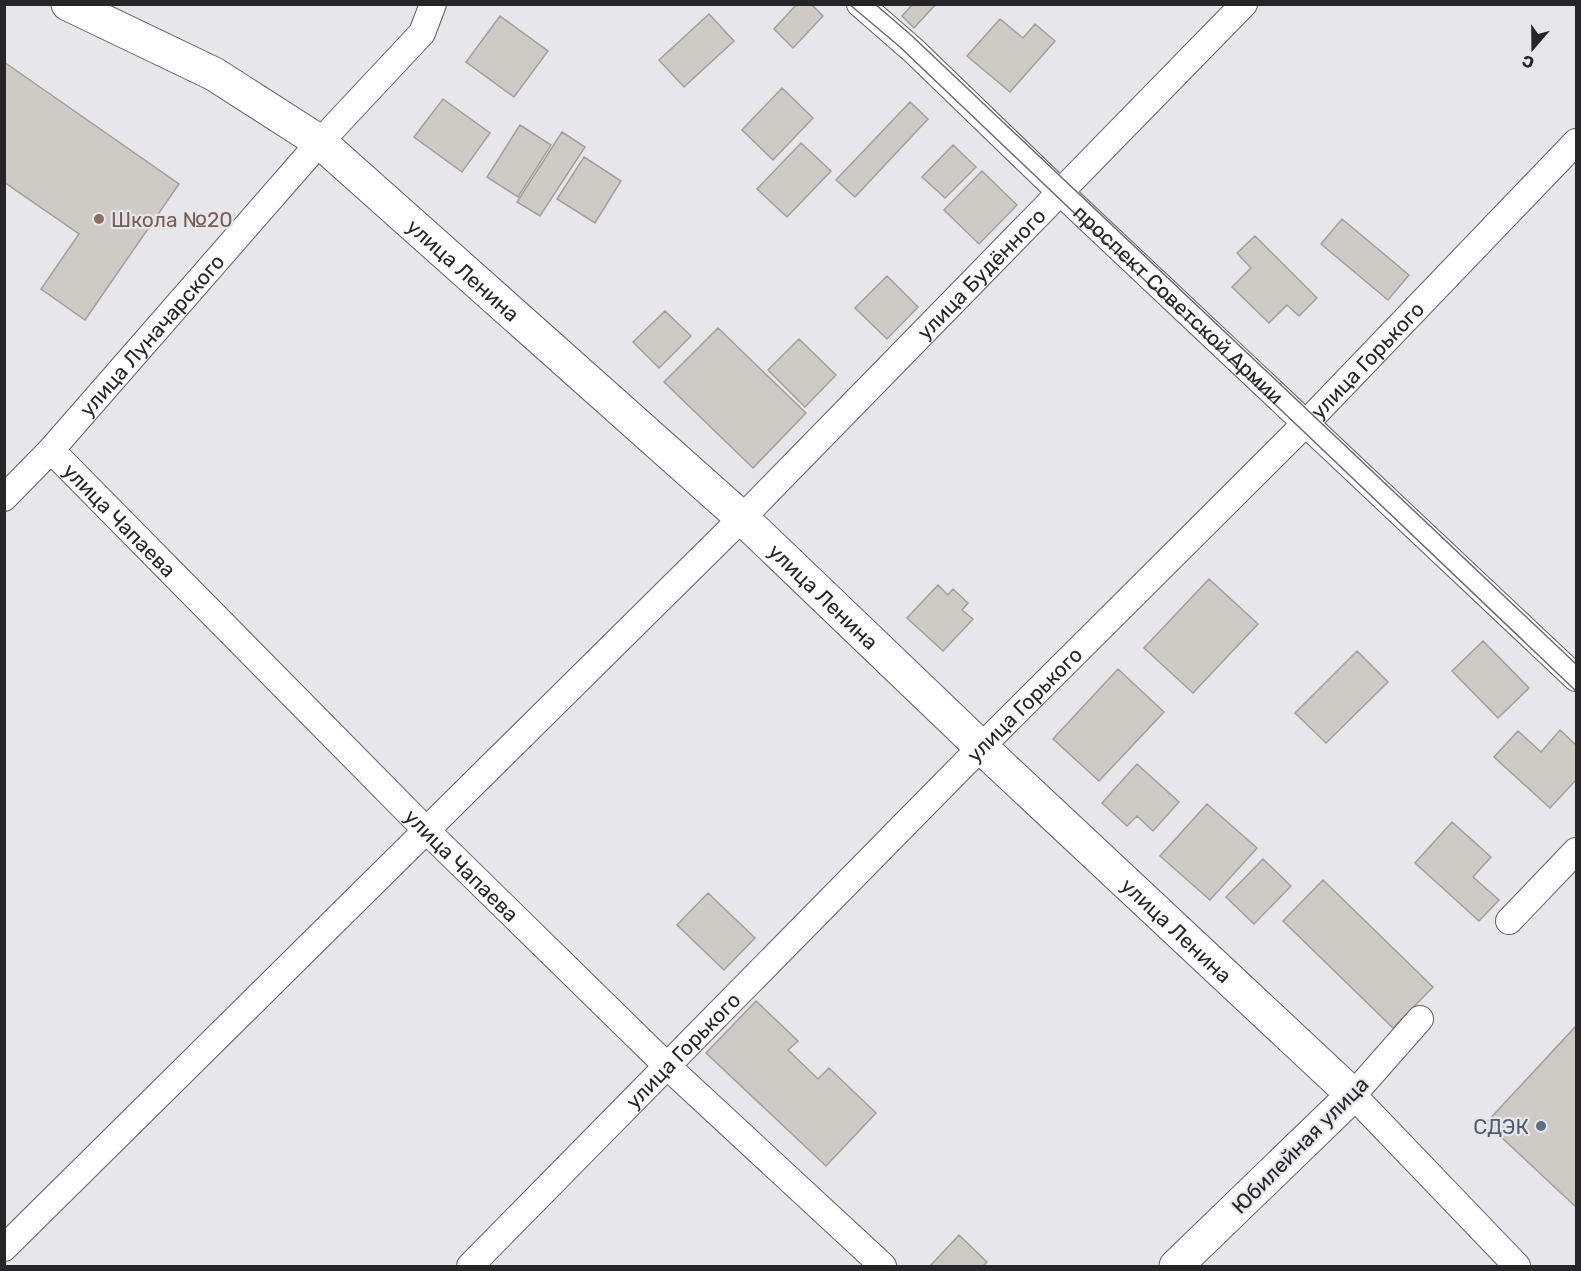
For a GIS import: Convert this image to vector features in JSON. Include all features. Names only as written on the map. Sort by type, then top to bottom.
[{"type":"main road","name":"улица Ленина","points":[[68,4],[214,74],[320,141],[742,518],[981,747],[1353,1095]]},
{"type":"main road","name":"Юбилейная улица","points":[[1176,1266],[1353,1095]]},
{"type":"street","name":"улица Луначарского","points":[[4,498],[51,450],[320,141],[422,33],[433,4]]},
{"type":"street","name":"проспект Советской Армии","points":[[860,4],[914,51],[1061,193],[1576,678]]},
{"type":"street","name":"улица Будённого","points":[[4,1248],[742,518],[1244,4]]},
{"type":"street","name":"улица Горького","points":[[470,1266],[981,747],[1306,423],[1576,142]]},
{"type":"street","name":"улица Чапаева","points":[[51,450],[426,830],[667,1066],[883,1266]]},
{"type":"street","points":[[1509,921],[1576,851]]},
{"type":"street","name":"Юбилейная улица","points":[[1353,1095],[1420,1019]]},
{"type":"street","name":"улица Ленина","points":[[1353,1095],[1517,1266]]},
{"type":"building","points":[[797,4],[811,4],[823,16],[793,48],[774,29]]},
{"type":"building","points":[[913,4],[936,4],[914,28],[902,16]]},
{"type":"building","points":[[709,14],[734,41],[684,87],[659,60]]},
{"type":"building","points":[[500,16],[548,51],[514,97],[466,62]]},
{"type":"building","points":[[1000,19],[1023,38],[1035,24],[1055,41],[1010,92],[967,56]]},
{"type":"building","points":[[4,62],[179,184],[85,320],[41,289],[79,234],[4,182]]},
{"type":"building","points":[[782,88],[813,118],[773,160],[742,130]]},
{"type":"building","points":[[443,99],[490,133],[462,172],[414,137]]},
{"type":"building","points":[[910,102],[928,119],[855,197],[836,180]]},
{"type":"building","points":[[520,125],[551,145],[518,197],[487,177]]},
{"type":"building","points":[[562,132],[585,147],[540,216],[517,202]]},
{"type":"building","points":[[801,143],[831,171],[787,217],[757,189]]},
{"type":"building","points":[[953,145],[976,167],[945,198],[922,177]]},
{"type":"building","points":[[584,157],[621,181],[595,223],[557,199]]},
{"type":"building","points":[[982,171],[1017,205],[979,244],[944,210]]},
{"type":"building","points":[[1342,219],[1409,275],[1388,300],[1321,244]]},
{"type":"building","points":[[1255,236],[1317,298],[1299,316],[1287,305],[1269,323],[1232,287],[1251,268],[1237,253]]},
{"type":"building","points":[[887,276],[918,307],[887,339],[855,308]]},
{"type":"building","points":[[665,311],[691,336],[659,368],[633,342]]},
{"type":"building","points":[[718,328],[806,413],[753,468],[664,382]]},
{"type":"building","points":[[799,339],[836,375],[805,407],[768,370]]},
{"type":"building","points":[[1209,579],[1258,624],[1193,693],[1144,648]]},
{"type":"building","points":[[938,585],[948,595],[953,589],[968,603],[962,610],[973,619],[943,651],[907,618]]},
{"type":"building","points":[[1483,641],[1529,688],[1498,718],[1452,671]]},
{"type":"building","points":[[1357,651],[1388,682],[1326,743],[1295,713]]},
{"type":"building","points":[[1118,669],[1164,712],[1099,781],[1053,739]]},
{"type":"building","points":[[1560,730],[1576,745],[1576,780],[1550,808],[1494,757],[1518,731],[1541,752]]},
{"type":"building","points":[[1137,764],[1179,802],[1153,831],[1137,816],[1127,826],[1102,803]]},
{"type":"building","points":[[1207,804],[1257,848],[1210,900],[1160,856]]},
{"type":"building","points":[[1452,822],[1491,857],[1473,877],[1499,900],[1479,921],[1415,863]]},
{"type":"building","points":[[1263,859],[1291,886],[1254,924],[1226,897]]},
{"type":"building","points":[[1323,880],[1433,987],[1393,1028],[1283,921]]},
{"type":"building","points":[[708,893],[755,938],[724,970],[677,925]]},
{"type":"building","points":[[756,1001],[798,1041],[788,1050],[818,1079],[829,1068],[876,1113],[826,1166],[706,1053]]},
{"type":"building","points":[[1576,1026],[1576,1207],[1486,1123]]},
{"type":"building","points":[[959,1235],[987,1262],[983,1266],[930,1266]]},
{"type":"tram line","points":[[849,4],[900,47],[1576,691]]},
{"type":"tram line","points":[[875,4],[911,35],[1576,664]]},
{"type":"place","name":"Школа №20","points":[[99,219]]},
{"type":"place","name":"СДЭК","points":[[1541,1126]]}]
